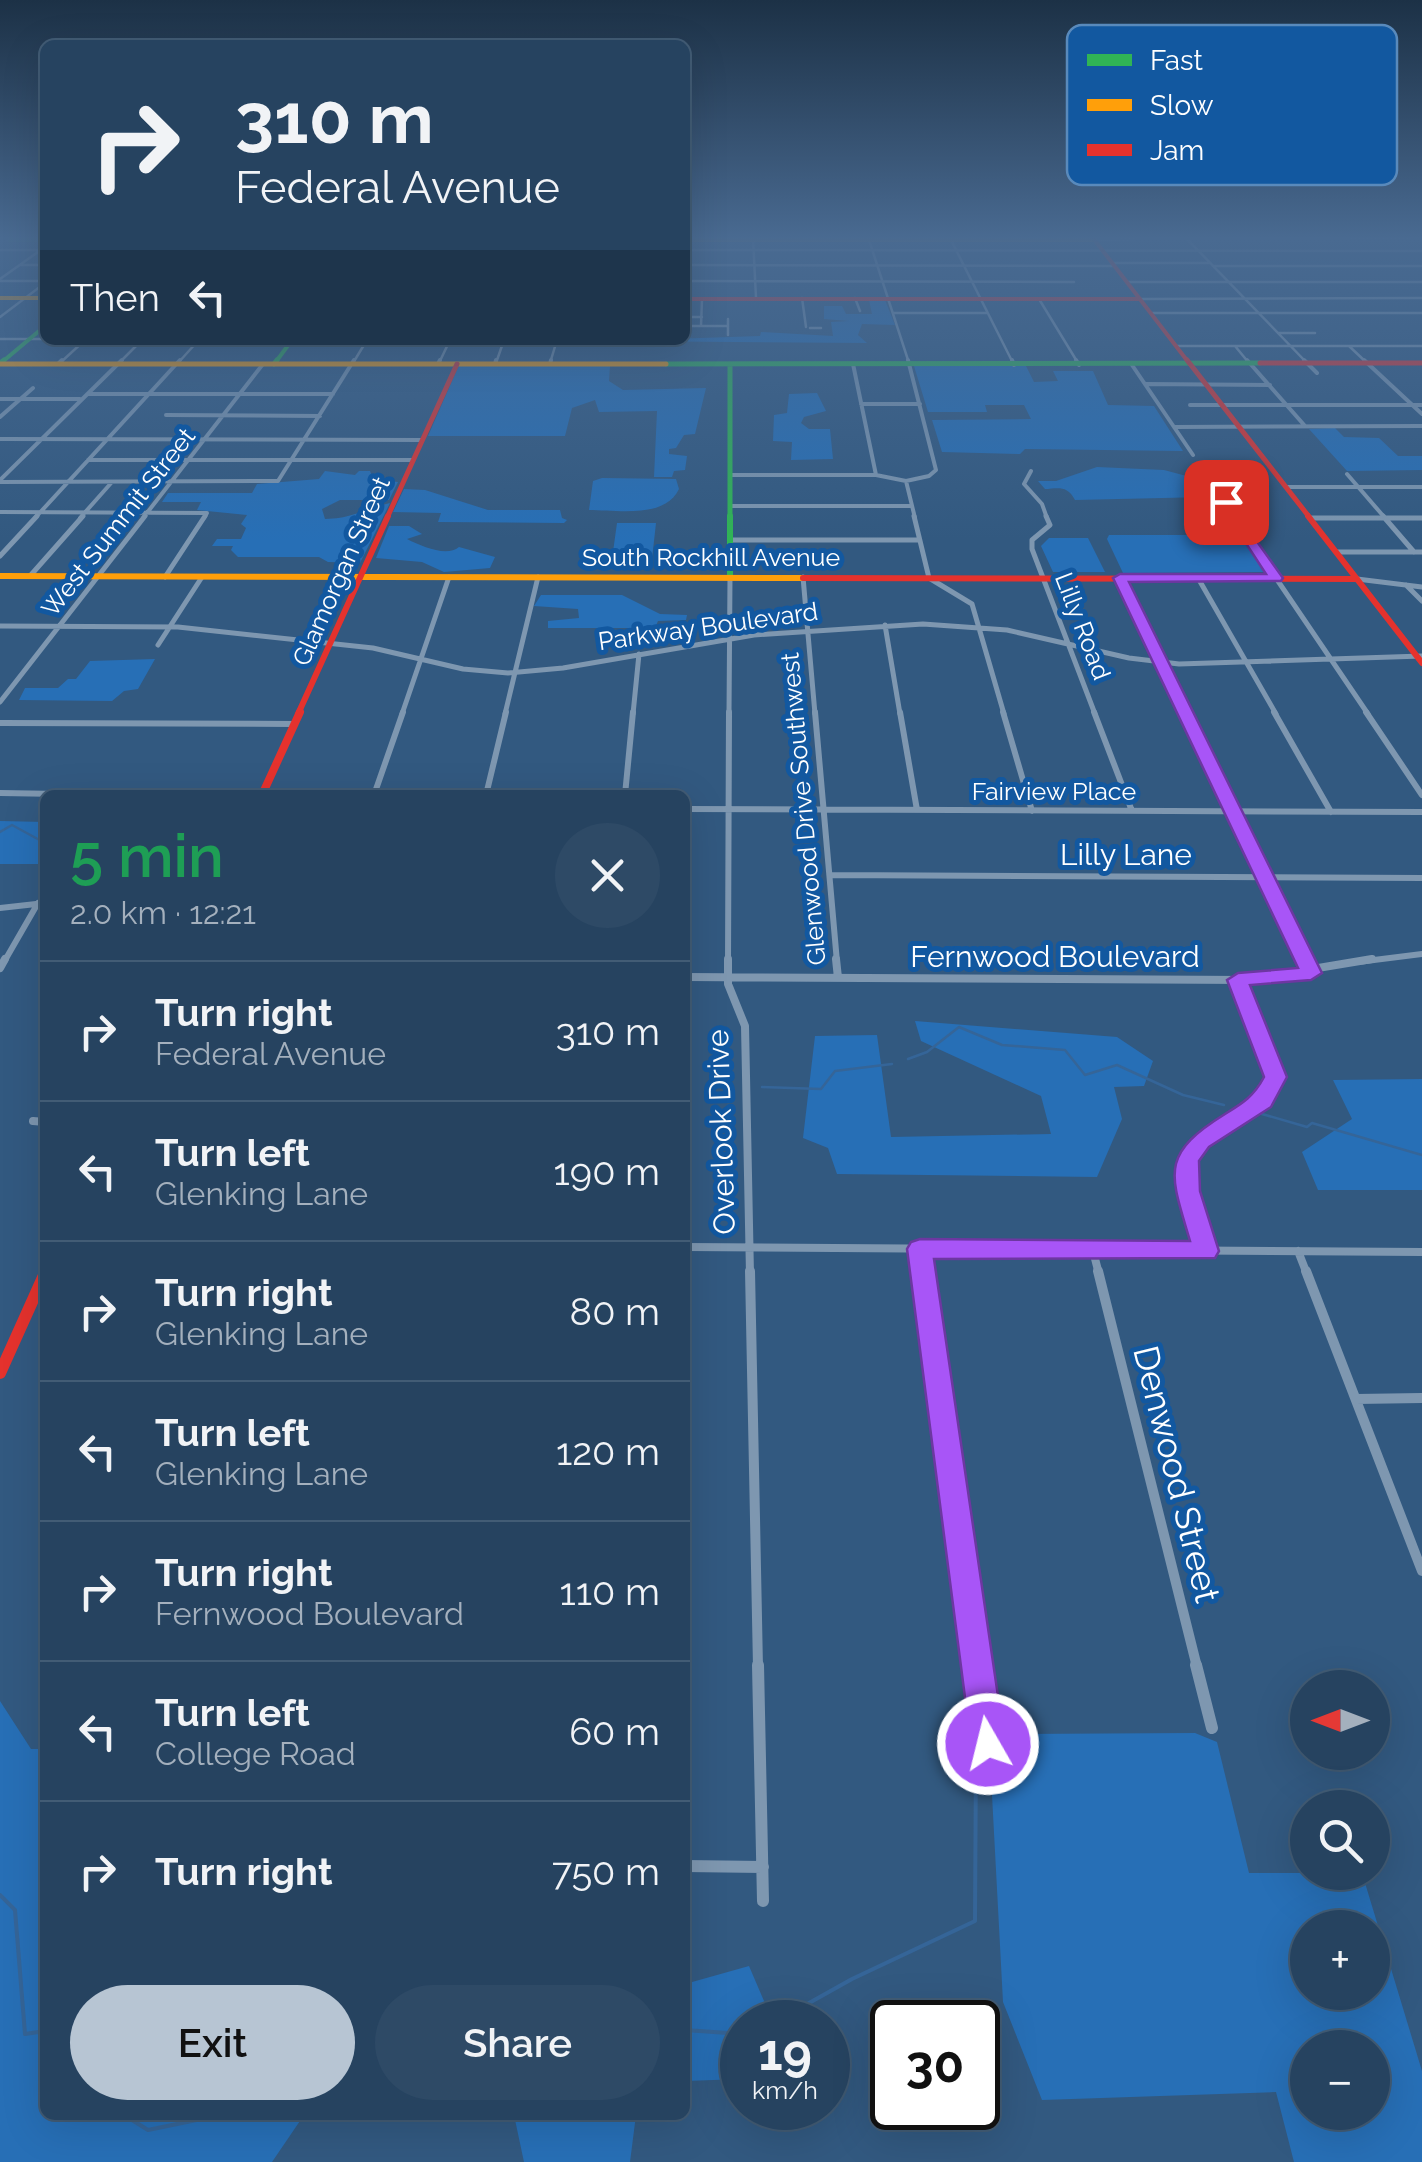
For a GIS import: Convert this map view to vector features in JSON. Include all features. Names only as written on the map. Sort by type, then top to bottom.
[{"type":"main road","points":[[0,363],[28,339]]},
{"type":"main road","points":[[1172,339],[1420,658]]},
{"type":"main road","points":[[268,364],[287,345]]},
{"type":"main road","points":[[0,363],[1079,364],[1314,369],[1422,363]]},
{"type":"main road","name":"Glamorgan Street","points":[[264,790],[458,364]]},
{"type":"main road","name":"Overlook Drive","points":[[730,364],[730,577]]},
{"type":"main road","name":"South Rockhill Avenue","points":[[0,576],[1358,579]]},
{"type":"main road","points":[[0,1372],[40,1284]]},
{"type":"street","points":[[0,339],[40,339]]},
{"type":"street","points":[[730,475],[876,475],[906,480],[929,476],[937,467],[902,339]]},
{"type":"street","points":[[1001,339],[1014,364]]},
{"type":"street","points":[[1064,339],[1079,364]]},
{"type":"street","points":[[1285,339],[1314,369]]},
{"type":"street","points":[[58,364],[79,345]]},
{"type":"street","points":[[0,481],[137,345]]},
{"type":"street","points":[[0,556],[194,345]]},
{"type":"street","points":[[0,481],[278,481],[364,345]]},
{"type":"street","points":[[438,364],[448,345]]},
{"type":"street","points":[[495,364],[502,345]]},
{"type":"street","points":[[550,364],[556,345]]},
{"type":"street","points":[[1177,346],[1422,346]]},
{"type":"street","points":[[1236,346],[1306,427]]},
{"type":"street","points":[[1349,346],[1422,414]]},
{"type":"street","points":[[1388,346],[1409,364]]},
{"type":"street","name":"West Summit Street","points":[[0,702],[240,394],[268,364]]},
{"type":"street","points":[[854,364],[876,475]]},
{"type":"street","points":[[1132,365],[1193,455]]},
{"type":"street","points":[[1146,384],[1270,385]]},
{"type":"street","points":[[0,417],[33,388]]},
{"type":"street","points":[[88,394],[334,394]]},
{"type":"street","points":[[0,399],[82,399]]},
{"type":"street","points":[[861,404],[920,404]]},
{"type":"street","points":[[1190,405],[1422,405]]},
{"type":"street","points":[[166,414],[320,416]]},
{"type":"street","points":[[1174,426],[1422,426]]},
{"type":"street","points":[[0,440],[422,440]]},
{"type":"street","points":[[88,460],[413,460]]},
{"type":"street","name":"Lilly Road","points":[[1031,471],[1024,484],[1041,502],[1050,521],[1031,544],[1132,811]]},
{"type":"street","points":[[1347,474],[1418,552]]},
{"type":"street","points":[[906,480],[929,578],[940,587],[969,598],[1032,811]]},
{"type":"street","points":[[30,576],[112,482]]},
{"type":"street","points":[[1286,487],[1422,487]]},
{"type":"street","points":[[1226,502],[1422,795]]},
{"type":"street","points":[[730,506],[911,506]]},
{"type":"street","points":[[0,512],[207,513],[165,576]]},
{"type":"street","points":[[1311,518],[1422,518]]},
{"type":"street","points":[[730,540],[920,540]]},
{"type":"street","points":[[1337,552],[1418,552]]},
{"type":"street","points":[[158,646],[202,577]]},
{"type":"street","points":[[376,790],[448,577]]},
{"type":"street","points":[[487,790],[538,577]]},
{"type":"street","name":"Overlook Drive","points":[[730,577],[728,978],[744,1026],[763,1901]]},
{"type":"street","name":"Glenwood Drive Southwest","points":[[803,578],[838,978]]},
{"type":"street","points":[[1120,578],[1311,973]]},
{"type":"street","points":[[1198,578],[1331,812]]},
{"type":"street","name":"South Rockhill Avenue","points":[[1358,579],[1422,588]]},
{"type":"street","points":[[1406,586],[1422,601]]},
{"type":"street","points":[[885,625],[917,810]]},
{"type":"street","name":"Parkway Boulevard","points":[[0,626],[169,626],[331,644],[464,669],[515,673],[730,638],[885,625],[978,626],[1161,662],[1248,664],[1329,658],[1420,658]]},
{"type":"street","points":[[625,790],[639,654]]},
{"type":"street","points":[[0,723],[294,724]]},
{"type":"street","points":[[0,793],[40,794]]},
{"type":"street","name":"Fairview Place","points":[[690,810],[1422,812]]},
{"type":"street","name":"Lilly Lane","points":[[830,875],[1422,878]]},
{"type":"street","points":[[0,908],[40,903]]},
{"type":"street","points":[[0,968],[40,905]]},
{"type":"street","name":"Fernwood Boulevard","points":[[690,977],[1238,980],[1311,973],[1372,958],[1422,954]]},
{"type":"street","points":[[1206,1251],[1188,1191],[1186,1160],[1200,1141],[1263,1102],[1275,1077],[1238,980]]},
{"type":"street","points":[[33,1122],[40,1122]]},
{"type":"street","points":[[690,1248],[1422,1252]]},
{"type":"street","points":[[920,1249],[988,1744]]},
{"type":"street","name":"Denwood Street","points":[[1093,1251],[1212,1728]]},
{"type":"street","points":[[1298,1252],[1422,1572]]},
{"type":"street","points":[[1356,1399],[1422,1398]]},
{"type":"street","points":[[690,1866],[762,1867]]},
{"type":"shaded area","points":[[690,339],[862,339],[867,343],[690,342]]},
{"type":"shaded area","points":[[459,365],[610,366],[609,381],[623,390],[706,388],[695,434],[684,435],[676,448],[669,449],[669,454],[687,456],[685,470],[674,471],[672,477],[654,477],[657,411],[599,412],[595,400],[572,408],[565,436],[428,436]]},
{"type":"shaded area","points":[[914,366],[1026,366],[1034,382],[1058,381],[1053,371],[1093,371],[1108,405],[1154,406],[1183,451],[942,452],[932,420],[1031,419],[1024,405],[985,405],[987,412],[928,412]]},
{"type":"shaded area","points":[[817,393],[826,411],[804,417],[801,423],[809,429],[830,429],[833,459],[791,460],[792,442],[773,441],[774,415],[787,413],[789,394]]},
{"type":"shaded area","points":[[1335,428],[1344,437],[1379,438],[1398,456],[1422,456],[1422,470],[1347,471],[1309,429]]},
{"type":"shaded area","points":[[1097,467],[1164,470],[1194,478],[1206,497],[1075,500],[1065,489],[1045,489],[1038,481],[1056,481]]},
{"type":"shaded area","points":[[325,471],[355,475],[370,471],[373,479],[398,482],[389,500],[340,500],[322,509],[325,519],[390,503],[360,563],[328,562],[319,557],[238,557],[231,550],[233,546],[212,546],[217,539],[241,539],[246,528],[241,524],[247,515],[197,510],[201,502],[162,502],[168,493],[252,493],[257,484],[319,479]]},
{"type":"shaded area","points":[[676,479],[679,489],[672,499],[652,509],[589,510],[593,481]]},
{"type":"shaded area","points":[[404,489],[425,490],[488,510],[560,510],[567,520],[438,522],[441,513],[393,512]]},
{"type":"shaded area","points":[[617,523],[656,523],[652,559],[612,559]]},
{"type":"shaded area","points":[[389,526],[409,526],[422,534],[407,539],[427,548],[448,551],[459,547],[495,557],[490,568],[444,572],[422,562],[376,558]]},
{"type":"shaded area","points":[[1109,535],[1240,535],[1264,572],[1123,573],[1107,539]]},
{"type":"shaded area","points":[[1049,538],[1088,538],[1105,572],[1053,572],[1041,546]]},
{"type":"shaded area","points":[[541,595],[622,595],[660,614],[687,615],[686,620],[658,621],[655,628],[548,628],[548,621],[579,618],[578,609],[534,606]]},
{"type":"shaded area","points":[[155,659],[138,689],[124,691],[112,701],[19,700],[25,688],[58,688],[68,679],[76,679],[90,661]]},
{"type":"shaded area","points":[[0,821],[40,822],[40,864],[0,864]]},
{"type":"shaded area","points":[[915,1021],[1117,1037],[1153,1061],[1144,1086],[1114,1087],[1122,1119],[1097,1177],[837,1174],[828,1148],[803,1138],[815,1036],[877,1035],[891,1137],[1051,1134],[1041,1096],[921,1041]]},
{"type":"shaded area","points":[[1422,1079],[1422,1190],[1318,1190],[1302,1152],[1352,1119],[1333,1080]]},
{"type":"shaded area","points":[[0,1701],[31,1749],[40,1749],[40,2120],[301,2120],[272,2162],[0,2162]]},
{"type":"shaded area","points":[[1195,1733],[1217,1742],[1249,1873],[1290,1873],[1290,1890],[1367,1890],[1373,1910],[1290,1910],[1290,2010],[1390,2010],[1390,1965],[1422,2071],[1422,2162],[1294,2162],[1276,2092],[1042,2100],[1003,2002],[992,1795],[999,1734]]},
{"type":"shaded area","points":[[749,1966],[764,2000],[720,2000],[720,2080],[690,2081],[690,1983]]},
{"type":"shaded area","points":[[515,2120],[635,2120],[630,2162],[524,2162]]},
{"type":"waterway","points":[[0,832],[12,825],[40,840]]},
{"type":"waterway","points":[[908,1059],[927,1052],[959,1027],[1002,1045],[1065,1050],[1085,1075],[1117,1065],[1183,1095],[1224,1105]]},
{"type":"waterway","points":[[762,1087],[821,1089],[835,1071],[892,1064]]},
{"type":"waterway","points":[[1262,1114],[1307,1127],[1312,1123],[1422,1155]]},
{"type":"waterway","points":[[814,2000],[975,1921],[976,1749]]},
{"type":"waterway","points":[[0,1895],[15,1910],[25,2034],[40,2032]]},
{"type":"waterway","points":[[690,2030],[720,2032]]},
{"type":"waterway","points":[[132,2120],[148,2130],[197,2120]]},
{"type":"traffic: fast","points":[[0,363],[29,339]]},
{"type":"traffic: fast","points":[[274,364],[288,345]]},
{"type":"traffic: fast","points":[[666,364],[1260,363]]},
{"type":"traffic: fast","points":[[730,364],[730,577]]},
{"type":"traffic: slow","points":[[0,364],[666,364]]},
{"type":"traffic: slow","points":[[0,576],[803,578]]},
{"type":"traffic: jam","points":[[1171,339],[1422,663]]},
{"type":"traffic: jam","points":[[1260,363],[1422,363]]},
{"type":"traffic: jam","points":[[264,790],[457,364]]},
{"type":"traffic: jam","points":[[803,578],[1357,579]]},
{"type":"traffic: jam","points":[[0,1373],[40,1284]]},
{"type":"route","points":[[988,1744],[920,1249],[1206,1251],[1188,1191],[1186,1160],[1200,1141],[1263,1102],[1275,1077],[1238,980],[1311,973],[1120,578],[1276,578],[1226,502]]}]
